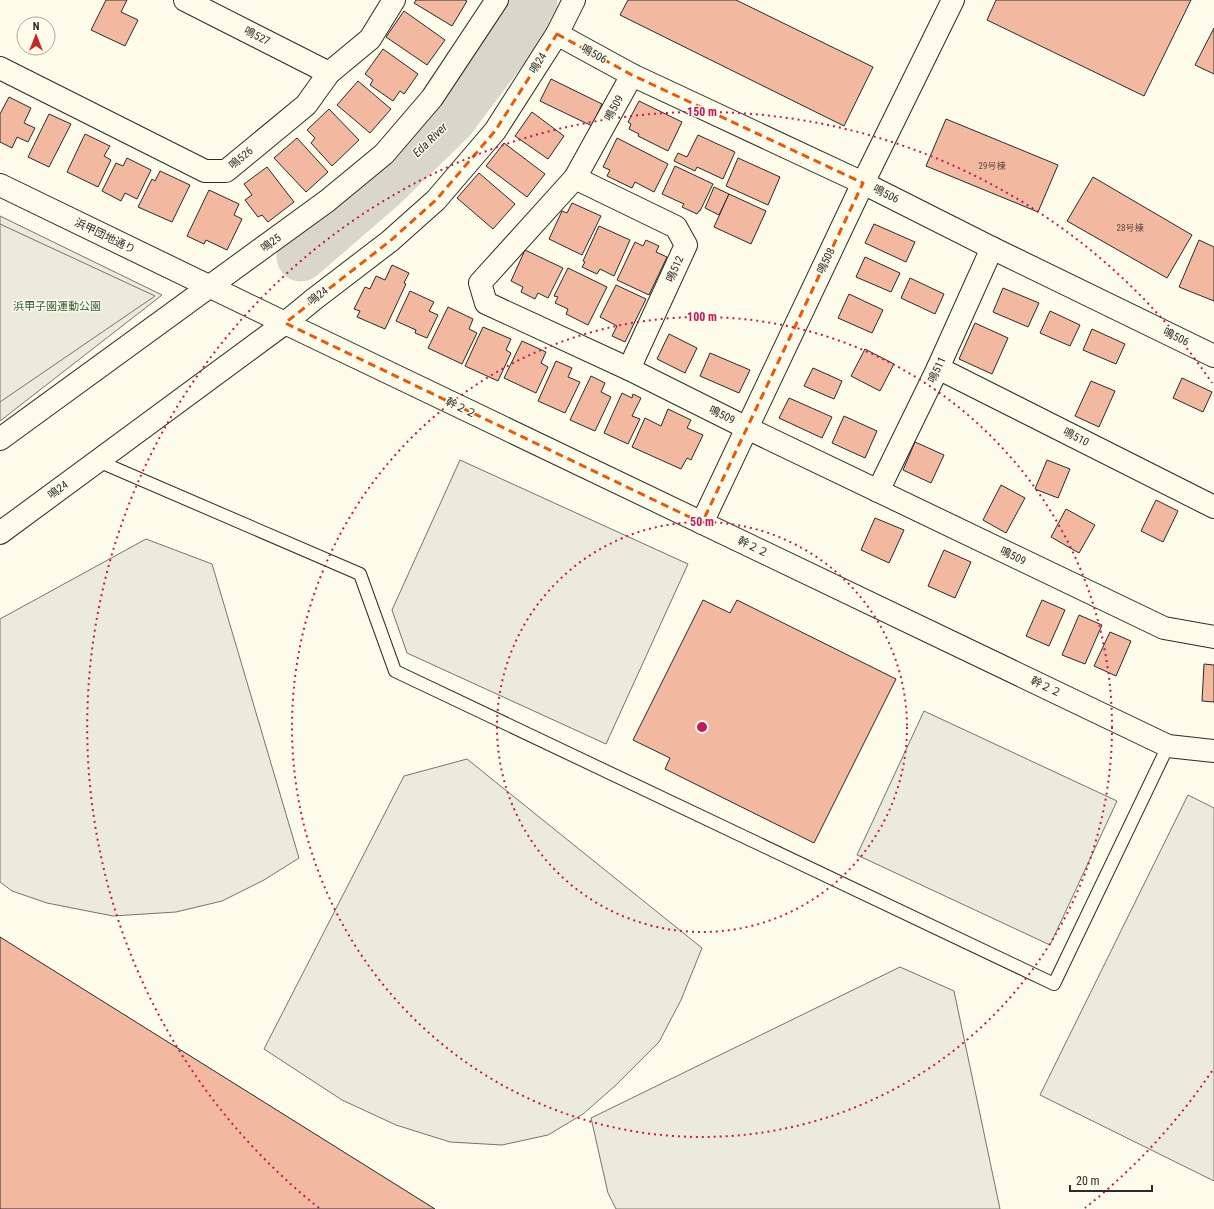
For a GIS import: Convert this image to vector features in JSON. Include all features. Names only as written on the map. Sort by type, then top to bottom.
[{"type":"street","name":"鳴527","points":[[185,0],[329,73]]},
{"type":"street","name":"鳴526","points":[[0,68],[205,171],[226,172],[306,105],[329,73],[370,39],[394,0]]},
{"type":"street","name":"鳴25","points":[[0,439],[327,202],[384,154],[432,98],[497,0]]},
{"type":"street","name":"鳴24","points":[[0,533],[285,323],[390,241],[436,200],[495,131],[557,34],[574,0]]},
{"type":"street","name":"鳴508","points":[[702,523],[863,183],[953,0]]},
{"type":"street","name":"鳴506","points":[[557,34],[632,75],[863,183],[992,248],[1214,356]]},
{"type":"street","name":"鳴509","points":[[632,75],[575,178],[480,283],[486,303],[630,369],[747,428],[1164,628],[1214,637]]},
{"type":"street","name":"鳴512","points":[[575,178],[676,227],[686,245],[630,369]]},
{"type":"street","name":"浜甲団地通り","points":[[0,185],[211,287]]},
{"type":"street","name":"鳴511","points":[[878,491],[938,368],[992,248]]},
{"type":"street","name":"幹２２","points":[[211,287],[1168,746],[1214,751]]},
{"type":"street","name":"鳴510","points":[[938,368],[1214,507]]},
{"type":"lane","points":[[98,461],[360,574],[395,671],[1054,984],[1168,746]]},
{"type":"highlighted area","points":[[557,34],[632,75],[863,183],[702,523],[285,323],[390,241],[436,200],[495,131]]},
{"type":"green space","name":"浜甲子園運動公園","points":[[0,216],[162,295],[0,421]]},
{"type":"green space","points":[[146,539],[212,564],[299,858],[264,880],[222,901],[176,912],[113,916],[47,903],[12,891],[0,882],[0,619]]},
{"type":"green space","points":[[924,711],[1117,801],[1050,945],[857,855]]},
{"type":"green space","points":[[467,759],[702,948],[681,1000],[659,1042],[616,1085],[583,1114],[548,1135],[502,1145],[450,1142],[396,1125],[342,1100],[264,1049],[404,776]]},
{"type":"green space","points":[[1188,795],[1214,808],[1214,1181],[1040,1095]]},
{"type":"green space","points":[[900,967],[954,991],[1000,1209],[616,1209],[608,1193],[591,1118]]},
{"type":"shaded area","name":"浜甲子園運動公園","points":[[0,224],[155,296],[0,402]]},
{"type":"shaded area","points":[[460,460],[688,564],[606,744],[407,653],[392,610]]},
{"type":"building","points":[[106,0],[127,0],[121,12],[138,20],[125,46],[91,30]]},
{"type":"building","points":[[416,0],[467,1],[452,26],[414,3]]},
{"type":"building","points":[[628,0],[736,0],[873,67],[844,126],[620,15]]},
{"type":"building","points":[[996,0],[1191,0],[1144,96],[987,20]]},
{"type":"building","points":[[404,11],[445,40],[427,65],[386,37]]},
{"type":"building","points":[[1214,28],[1214,74],[1195,65]]},
{"type":"building","points":[[383,49],[418,74],[404,94],[400,91],[393,101],[370,85],[373,80],[365,74]]},
{"type":"building","points":[[551,79],[602,104],[592,126],[540,101]]},
{"type":"building","points":[[358,81],[391,109],[370,133],[337,105]]},
{"type":"building","points":[[9,97],[31,108],[24,123],[35,128],[28,142],[17,137],[12,148],[0,142],[0,114]]},
{"type":"building","points":[[639,101],[682,122],[668,151],[638,136],[639,134],[629,129],[631,124],[628,122]]},
{"type":"building","points":[[329,109],[359,140],[332,166],[311,143],[315,138],[307,130]]},
{"type":"building","points":[[532,112],[564,136],[548,159],[515,136]]},
{"type":"building","points":[[49,114],[71,124],[49,167],[28,157]]},
{"type":"building","points":[[946,119],[1058,165],[1038,212],[926,166]]},
{"type":"building","points":[[85,134],[110,146],[104,156],[111,160],[98,187],[67,172]]},
{"type":"building","points":[[698,135],[735,152],[723,179],[697,167],[695,171],[674,161],[678,153],[687,157]]},
{"type":"building","points":[[297,138],[328,172],[306,192],[274,158]]},
{"type":"building","points":[[617,138],[668,164],[654,192],[635,182],[632,188],[607,176],[610,170],[603,167]]},
{"type":"building","points":[[504,143],[545,174],[527,197],[486,166]]},
{"type":"building","points":[[127,158],[151,170],[137,199],[125,193],[121,201],[102,191],[116,163],[123,166]]},
{"type":"building","points":[[738,158],[780,177],[768,205],[726,186]]},
{"type":"building","points":[[675,166],[713,184],[700,211],[697,214],[682,207],[684,204],[662,194]]},
{"type":"building","points":[[267,167],[294,202],[268,222],[262,215],[258,217],[245,200],[252,195],[244,184]]},
{"type":"building","points":[[160,171],[190,185],[172,222],[138,207],[152,179],[155,181]]},
{"type":"building","points":[[479,173],[515,204],[493,229],[457,198]]},
{"type":"building","points":[[1093,177],[1192,235],[1167,278],[1067,221]]},
{"type":"building","points":[[714,187],[729,194],[719,215],[705,208]]},
{"type":"building","points":[[209,190],[239,204],[234,215],[242,219],[227,250],[206,240],[204,244],[187,236]]},
{"type":"building","points":[[729,194],[766,211],[751,244],[714,227]]},
{"type":"building","points":[[572,203],[601,216],[582,255],[549,239],[562,211],[567,213]]},
{"type":"building","points":[[874,224],[915,242],[906,262],[865,243]]},
{"type":"building","points":[[599,226],[630,240],[614,276],[600,269],[597,274],[582,267],[585,262],[583,261]]},
{"type":"building","points":[[646,240],[659,246],[656,252],[667,257],[649,295],[617,280],[635,242],[643,246]]},
{"type":"building","points":[[1199,240],[1214,247],[1214,301],[1179,287]]},
{"type":"building","points":[[525,250],[563,268],[548,298],[538,293],[535,299],[521,292],[523,287],[511,281]]},
{"type":"building","points":[[865,257],[900,273],[891,292],[856,277]]},
{"type":"building","points":[[392,265],[409,273],[404,283],[406,284],[385,329],[357,317],[360,311],[354,309],[365,287],[370,289],[376,276],[385,280]]},
{"type":"building","points":[[568,268],[607,287],[588,325],[566,314],[568,309],[555,303],[558,297],[554,296]]},
{"type":"building","points":[[910,278],[944,294],[935,314],[901,298]]},
{"type":"building","points":[[616,285],[646,299],[625,342],[612,336],[617,326],[600,317]]},
{"type":"building","points":[[1003,288],[1039,303],[1028,327],[993,312]]},
{"type":"building","points":[[410,291],[434,302],[429,311],[438,315],[427,338],[415,333],[416,330],[396,321]]},
{"type":"building","points":[[849,294],[883,310],[872,333],[838,318]]},
{"type":"building","points":[[448,307],[473,319],[469,329],[477,333],[462,364],[428,348]]},
{"type":"building","points":[[1050,311],[1080,325],[1070,346],[1040,333]]},
{"type":"building","points":[[975,323],[1008,338],[992,374],[959,359]]},
{"type":"building","points":[[483,327],[511,339],[506,350],[511,353],[498,381],[465,366]]},
{"type":"building","points":[[1092,329],[1125,344],[1116,364],[1083,350]]},
{"type":"building","points":[[669,334],[697,348],[685,373],[657,359]]},
{"type":"building","points":[[522,341],[546,352],[541,363],[548,367],[536,393],[504,378]]},
{"type":"building","points":[[865,349],[894,364],[880,391],[851,376]]},
{"type":"building","points":[[710,353],[750,370],[739,393],[700,376]]},
{"type":"building","points":[[556,361],[572,368],[568,377],[580,382],[565,413],[538,401]]},
{"type":"building","points":[[813,368],[842,381],[834,399],[804,386]]},
{"type":"building","points":[[591,376],[605,383],[601,392],[611,397],[595,431],[570,420]]},
{"type":"building","points":[[1182,378],[1212,392],[1203,412],[1173,398]]},
{"type":"building","points":[[1091,381],[1115,391],[1099,427],[1075,416]]},
{"type":"building","points":[[622,393],[632,398],[633,394],[641,398],[632,416],[640,419],[628,444],[604,433]]},
{"type":"building","points":[[789,398],[832,417],[822,438],[779,418]]},
{"type":"building","points":[[668,409],[691,420],[687,428],[703,435],[691,460],[687,458],[681,469],[632,447],[645,418],[661,426]]},
{"type":"building","points":[[844,416],[877,431],[865,458],[832,443]]},
{"type":"building","points":[[915,442],[944,455],[931,483],[903,470]]},
{"type":"building","points":[[1047,460],[1070,469],[1058,498],[1035,489]]},
{"type":"building","points":[[1001,485],[1025,498],[1006,533],[983,520]]},
{"type":"building","points":[[1156,500],[1178,511],[1163,542],[1141,531]]},
{"type":"building","points":[[1066,509],[1095,525],[1079,553],[1051,537]]},
{"type":"building","points":[[875,518],[904,530],[889,563],[861,550]]},
{"type":"building","points":[[944,550],[971,562],[955,598],[928,586]]},
{"type":"building","points":[[703,600],[730,613],[737,600],[896,679],[814,843],[665,769],[670,758],[633,740]]},
{"type":"building","points":[[1042,600],[1065,610],[1049,646],[1026,636]]},
{"type":"building","points":[[1079,615],[1102,625],[1085,664],[1062,655]]},
{"type":"building","points":[[1110,632],[1131,641],[1116,676],[1094,666]]},
{"type":"building","points":[[1204,664],[1214,665],[1214,702],[1202,701]]},
{"type":"building","points":[[0,937],[435,1209],[0,1209]]},
{"type":"waterway","name":"Eda River","points":[[301,257],[383,186],[451,120],[515,35],[533,0]]}]
